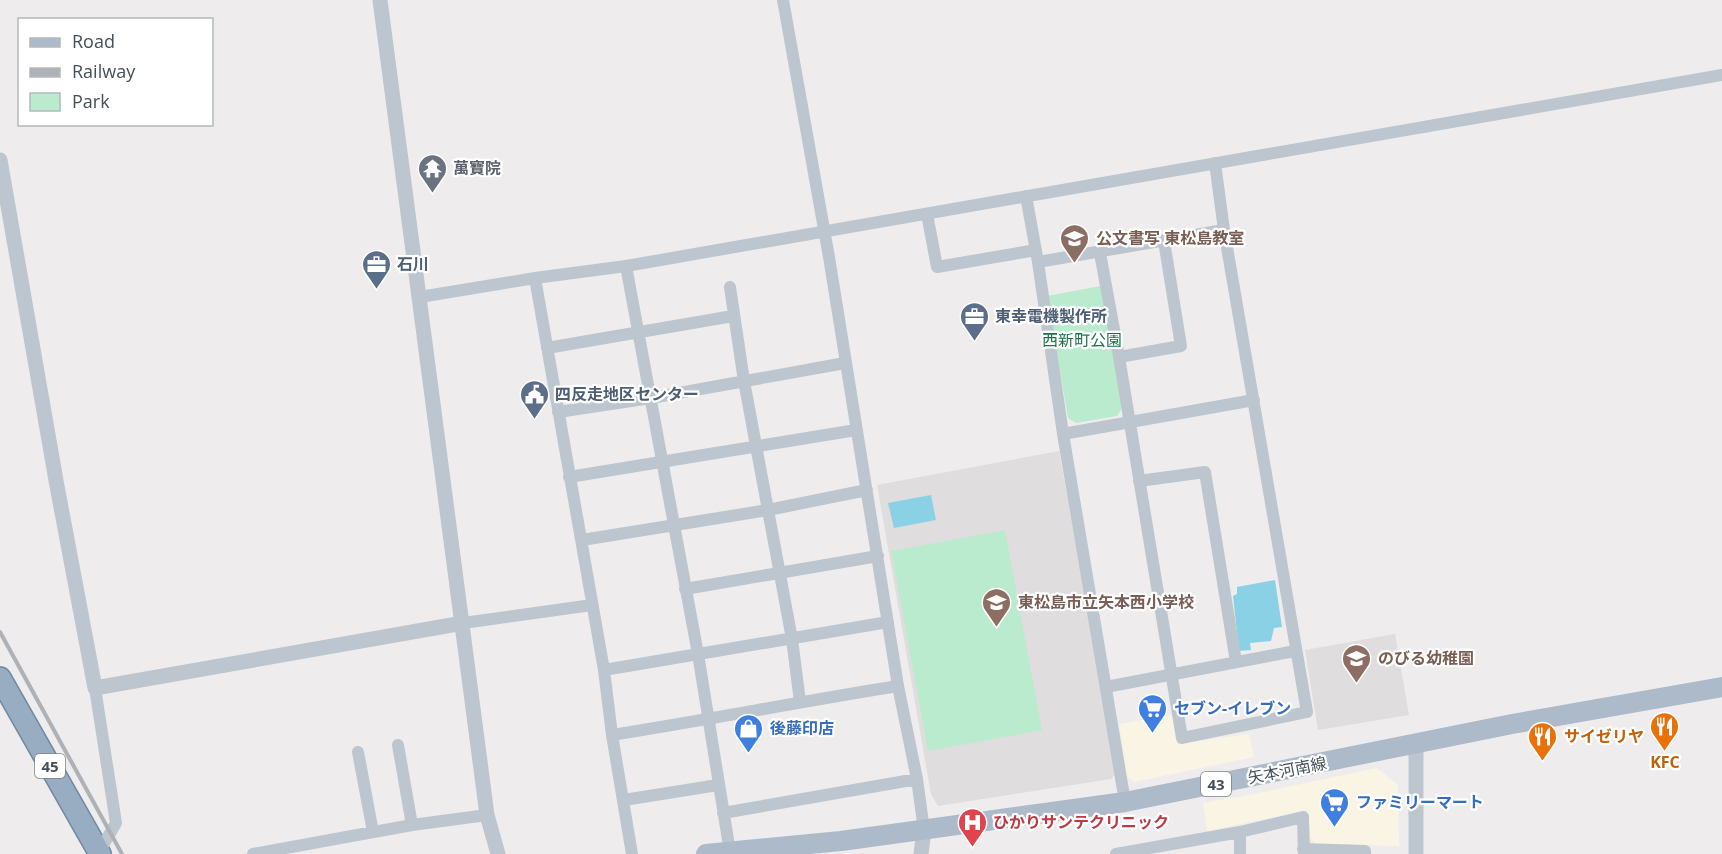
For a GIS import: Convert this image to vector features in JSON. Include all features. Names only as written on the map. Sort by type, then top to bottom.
[{"type":"highway","name":"45","points":[[0,678],[99,853]]},
{"type":"main road","name":"矢本河南線","points":[[706,854],[841,847],[924,830],[1125,802],[1512,724],[1722,687]]},
{"type":"street","points":[[381,0],[487,815],[498,854]]},
{"type":"street","points":[[783,0],[867,490],[898,686],[917,779],[924,830],[921,854]]},
{"type":"street","points":[[420,297],[626,266],[1722,75]]},
{"type":"street","points":[[0,160],[95,687],[116,823],[99,853]]},
{"type":"street","points":[[1100,253],[1182,738],[1307,712],[1224,230],[1215,163]]},
{"type":"street","points":[[1026,196],[1063,434],[1125,802]]},
{"type":"street","points":[[927,214],[937,267],[1037,256],[1100,253],[1224,230]]},
{"type":"street","points":[[1119,357],[1181,346],[1164,241]]},
{"type":"street","points":[[626,266],[698,654],[730,852]]},
{"type":"street","points":[[535,278],[604,670],[612,735],[632,854]]},
{"type":"street","points":[[730,287],[744,381],[792,639],[800,702]]},
{"type":"street","points":[[547,348],[733,316]]},
{"type":"street","points":[[558,412],[651,398],[845,363]]},
{"type":"street","points":[[1063,434],[1254,400]]},
{"type":"street","points":[[569,477],[856,430]]},
{"type":"street","points":[[1139,481],[1206,472],[1236,662]]},
{"type":"street","points":[[582,540],[768,510],[867,490]]},
{"type":"street","points":[[685,589],[878,556]]},
{"type":"street","points":[[95,687],[463,623],[591,605]]},
{"type":"street","points":[[604,670],[888,622]]},
{"type":"street","points":[[1106,687],[1295,651]]},
{"type":"street","points":[[612,735],[898,686]]},
{"type":"street","points":[[1416,744],[1416,854]]},
{"type":"street","points":[[398,745],[412,825]]},
{"type":"street","points":[[358,752],[373,832]]},
{"type":"street","points":[[723,813],[917,779]]},
{"type":"street","points":[[624,800],[718,785]]},
{"type":"street","points":[[253,854],[412,825],[487,815]]},
{"type":"street","points":[[1116,854],[1177,848],[1303,817],[1304,852],[1365,851],[1365,854]]},
{"type":"street","points":[[1240,832],[1240,854]]},
{"type":"shaded area","name":"東松島市立矢本西小学校","points":[[1059,451],[1117,771],[1111,779],[938,806],[931,794],[877,485]]},
{"type":"shaded area","name":"のびる幼稚園","points":[[1395,634],[1409,715],[1318,730],[1305,650]]},
{"type":"shaded area","points":[[1172,715],[1177,744],[1249,734],[1254,757],[1134,782],[1127,776],[1119,724]]},
{"type":"shaded area","points":[[1377,768],[1398,785],[1399,846],[1317,844],[1310,838],[1308,810],[1207,831],[1203,803]]},
{"type":"green space","name":"西新町公園","points":[[1101,286],[1122,408],[1117,416],[1076,423],[1068,418],[1047,296]]},
{"type":"green space","points":[[1005,530],[1042,730],[928,751],[891,551]]},
{"type":"water","points":[[931,495],[936,520],[894,528],[888,503]]},
{"type":"water","points":[[1275,580],[1282,627],[1274,628],[1271,641],[1250,643],[1251,650],[1239,651],[1233,596],[1237,594],[1237,587]]},
{"type":"railway","points":[[0,632],[122,854]]},
{"type":"place","name":"萬寶院","points":[[432,194]]},
{"type":"place","name":"公文書写 東松島教室","points":[[1075,264]]},
{"type":"place","name":"石川","points":[[376,290]]},
{"type":"place","name":"東幸電機製作所","points":[[974,342]]},
{"type":"place","name":"四反走地区センター","points":[[534,420]]},
{"type":"place","name":"東松島市立矢本西小学校","points":[[997,628]]},
{"type":"place","name":"のびる幼稚園","points":[[1357,684]]},
{"type":"place","name":"セブン-イレブン","points":[[1153,734]]},
{"type":"place","name":"KFC","points":[[1665,752]]},
{"type":"place","name":"後藤印店","points":[[749,754]]},
{"type":"place","name":"サイゼリヤ","points":[[1543,762]]},
{"type":"place","name":"ファミリーマート","points":[[1335,828]]},
{"type":"place","name":"ひかりサンテクリニック","points":[[972,848]]}]
